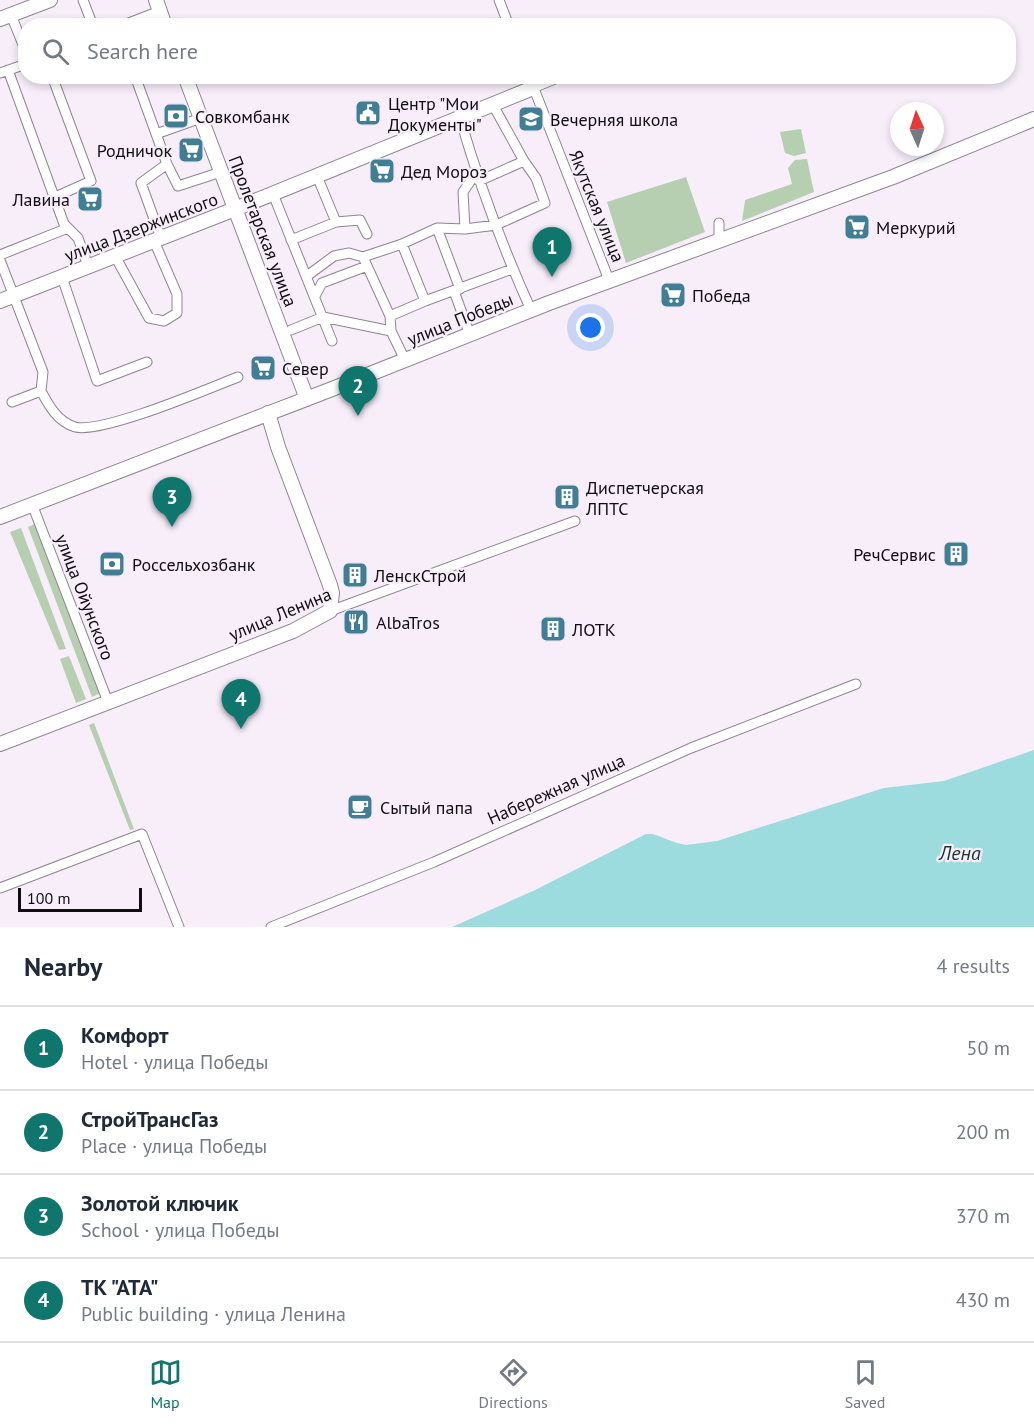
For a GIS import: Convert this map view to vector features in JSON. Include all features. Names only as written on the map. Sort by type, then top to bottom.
[{"type":"main road","points":[[6,17],[50,0]]},
{"type":"main road","name":"Пролетарская улица","points":[[188,84],[307,399]]},
{"type":"main road","name":"улица Дзержинского","points":[[0,301],[493,105],[528,84]]},
{"type":"main road","name":"улица Победы","points":[[0,517],[609,280],[893,177],[1034,119]]},
{"type":"main road","points":[[268,414],[278,447],[330,585],[332,593],[330,612]]},
{"type":"main road","name":"улица Ленина","points":[[0,744],[293,631],[330,612]]},
{"type":"street","points":[[83,0],[90,18]]},
{"type":"street","points":[[499,0],[506,18]]},
{"type":"street","points":[[135,18],[158,5]]},
{"type":"street","points":[[6,17],[18,38]]},
{"type":"street","points":[[4,72],[64,224],[78,238],[88,266]]},
{"type":"street","points":[[55,84],[92,181],[55,197]]},
{"type":"street","points":[[140,84],[167,164],[178,186],[221,172]]},
{"type":"street","name":"Якутская улица","points":[[532,84],[609,280]]},
{"type":"street","points":[[315,296],[322,283],[437,228],[465,229],[496,225],[545,203],[536,178],[493,105]]},
{"type":"street","points":[[156,134],[201,118]]},
{"type":"street","points":[[460,118],[478,177],[512,269],[531,310]]},
{"type":"street","points":[[465,229],[464,192],[478,177],[524,161]]},
{"type":"street","points":[[115,256],[149,318],[164,321],[177,313],[177,294],[157,239],[141,183],[167,164]]},
{"type":"street","points":[[317,176],[336,222]]},
{"type":"street","points":[[273,194],[332,341]]},
{"type":"street","points":[[291,240],[336,222],[360,220],[367,234]]},
{"type":"street","points":[[719,223],[719,240]]},
{"type":"street","points":[[0,255],[68,228]]},
{"type":"street","points":[[437,228],[470,335]]},
{"type":"street","points":[[402,244],[425,301]]},
{"type":"street","points":[[307,276],[334,256],[349,252],[365,261],[390,316],[391,331],[405,360]]},
{"type":"street","points":[[0,260],[43,372],[41,391],[50,408],[62,420],[75,427],[91,428],[154,409],[238,377]]},
{"type":"street","points":[[390,316],[512,269]]},
{"type":"street","points":[[62,277],[97,381],[147,362]]},
{"type":"street","points":[[291,330],[323,317],[391,331]]},
{"type":"street","points":[[12,402],[41,391]]},
{"type":"street","name":"улица Ойунского","points":[[32,504],[108,702]]},
{"type":"street","name":"улица Ленина","points":[[330,612],[575,521]]},
{"type":"street","name":"Набережная улица","points":[[271,927],[434,862],[681,752],[856,684]]},
{"type":"street","points":[[0,888],[142,834],[180,927]]},
{"type":"green space","points":[[801,129],[806,153],[794,156],[785,153],[780,132]]},
{"type":"green space","points":[[807,159],[814,192],[742,221],[745,200],[792,184],[788,168],[795,160]]},
{"type":"green space","points":[[686,177],[705,232],[626,263],[607,202]]},
{"type":"green space","points":[[37,523],[101,693],[92,697],[28,527]]},
{"type":"green space","points":[[21,528],[66,649],[59,650],[10,532]]},
{"type":"green space","points":[[69,656],[86,699],[76,703],[60,659]]},
{"type":"green space","points":[[94,723],[134,829],[130,830],[89,725]]},
{"type":"water","name":"Лена","points":[[1034,750],[1034,927],[452,927],[535,890],[646,834],[653,834],[686,845],[717,841],[884,788],[944,781]]},
{"type":"place","name":"Центр \"Мои Документы\"","points":[[368,113]]},
{"type":"place","name":"Совкомбанк","points":[[176,116]]},
{"type":"place","name":"Вечерняя школа","points":[[531,119]]},
{"type":"place","name":"Родничок","points":[[191,150]]},
{"type":"place","name":"Дед Мороз","points":[[382,171]]},
{"type":"place","name":"Лавина","points":[[90,199]]},
{"type":"place","name":"Меркурий","points":[[857,227]]},
{"type":"place","name":"Комфорт","points":[[552,277]]},
{"type":"place","name":"Победа","points":[[673,295]]},
{"type":"place","name":"Север","points":[[263,368]]},
{"type":"place","name":"СтройТрансГаз","points":[[358,416]]},
{"type":"place","name":"Диспетчерская ЛПТС","points":[[567,497]]},
{"type":"place","name":"Золотой ключик","points":[[172,527]]},
{"type":"place","name":"РечСервис","points":[[956,554]]},
{"type":"place","name":"Россельхозбанк","points":[[112,564]]},
{"type":"place","name":"ЛенскСтрой","points":[[355,575]]},
{"type":"place","name":"AlbaTros","points":[[356,622]]},
{"type":"place","name":"ЛОТК","points":[[553,629]]},
{"type":"place","name":"ТК \"АТА\"","points":[[241,729]]},
{"type":"place","name":"Сытый папа","points":[[360,807]]}]
